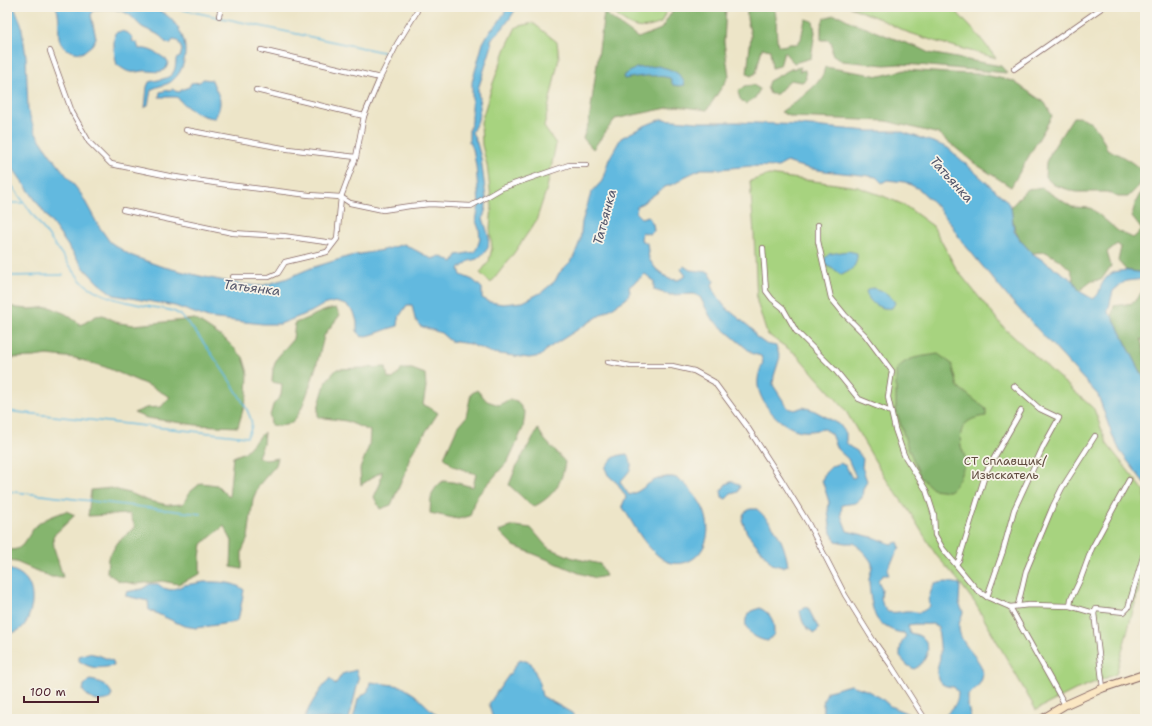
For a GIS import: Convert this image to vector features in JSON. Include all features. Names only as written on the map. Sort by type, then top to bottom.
[{"type":"main road","points":[[1042,719],[1065,705],[1103,688],[1145,674]]},
{"type":"street","points":[[219,16],[221,7]]},
{"type":"street","points":[[233,277],[269,277],[278,273],[285,262],[327,252],[337,239],[342,197],[356,157],[364,116],[380,78],[418,7]]},
{"type":"street","points":[[1014,69],[1103,7]]},
{"type":"street","points":[[261,50],[380,78]]},
{"type":"street","points":[[50,51],[72,112],[89,142],[111,164],[170,176],[228,185],[309,195],[342,197],[350,203],[383,210],[430,204],[471,206],[502,188],[569,165],[586,165]]},
{"type":"street","points":[[256,90],[364,116]]},
{"type":"street","points":[[186,130],[288,149],[356,157]]},
{"type":"street","points":[[123,210],[233,233],[283,236],[333,243]]},
{"type":"street","points":[[818,225],[818,241],[831,298],[865,335],[892,371],[888,397],[891,412],[904,455],[926,490],[934,515],[935,535],[943,549],[977,590],[987,597],[1010,607],[1065,705]]},
{"type":"street","points":[[764,248],[766,290],[772,300],[783,308],[796,332],[836,371],[859,399],[891,412]]},
{"type":"street","points":[[608,362],[631,366],[672,366],[694,371],[714,382],[748,428],[781,478],[808,523],[845,595],[925,719]]},
{"type":"street","points":[[987,597],[1003,551],[1014,510],[1043,446],[1059,418],[1040,409],[1014,386]]},
{"type":"street","points":[[956,564],[959,560],[986,472],[1021,411]]},
{"type":"street","points":[[1018,605],[1026,571],[1053,506],[1062,488],[1095,436]]},
{"type":"street","points":[[1070,606],[1071,599],[1081,578],[1092,548],[1129,480]]},
{"type":"street","points":[[1103,688],[1094,613],[1096,609],[1124,612],[1128,608],[1145,550]]},
{"type":"street","points":[[1010,607],[1018,605],[1070,606],[1094,613]]},
{"type":"green space","points":[[610,7],[668,7],[661,23],[652,26],[639,27],[627,24],[610,9]]},
{"type":"green space","points":[[675,7],[726,7],[724,42],[729,76],[707,110],[677,106],[615,119],[593,149],[583,138],[589,122],[604,13],[638,38],[661,29]]},
{"type":"green space","points":[[747,7],[758,7],[759,10],[762,7],[774,7],[778,45],[782,46],[797,44],[801,39],[805,19],[813,21],[815,32],[811,58],[794,63],[784,52],[780,66],[772,68],[770,50],[762,48],[756,73],[751,76],[747,74],[751,36],[747,18]]},
{"type":"green space","points":[[850,7],[952,7],[978,35],[996,58],[904,31],[880,19]]},
{"type":"green space","points":[[834,15],[840,16],[853,23],[929,53],[1001,66],[1007,73],[918,65],[885,65],[842,61],[832,54],[832,43],[828,40],[821,40],[821,26],[824,18]]},
{"type":"green space","points":[[533,23],[557,42],[559,58],[544,127],[556,144],[547,188],[536,221],[491,283],[480,273],[489,261],[492,248],[490,228],[492,207],[487,165],[482,145],[481,122],[506,48],[516,27]]},
{"type":"green space","points":[[801,67],[799,71],[805,70],[806,79],[802,82],[790,80],[777,94],[770,94],[767,87],[769,81],[791,69]]},
{"type":"green space","points":[[825,67],[880,76],[905,70],[981,74],[1013,81],[1045,103],[1052,116],[1011,187],[974,163],[939,134],[886,121],[792,117],[781,112],[808,92],[820,80]]},
{"type":"green space","points":[[753,85],[760,89],[755,98],[745,104],[740,99],[738,92],[744,86]]},
{"type":"green space","points":[[1073,117],[1082,118],[1091,123],[1098,131],[1107,149],[1126,158],[1142,171],[1139,186],[1128,197],[1118,197],[1107,192],[1076,192],[1054,185],[1045,177],[1046,162]]},
{"type":"green space","name":"СТ Сплавщик/ Изыскатель","points":[[769,175],[858,187],[904,205],[933,226],[957,270],[1005,329],[1094,409],[1107,444],[1145,492],[1145,566],[1116,674],[1075,690],[1036,710],[975,603],[936,555],[909,511],[885,478],[844,408],[796,354],[767,334],[757,302],[750,181]]},
{"type":"green space","points":[[1145,187],[1145,273],[1126,270],[1118,261],[1121,247],[1117,244],[1107,252],[1111,266],[1101,280],[1092,281],[1079,291],[1071,270],[1061,261],[1046,252],[1032,253],[1022,242],[1014,227],[1011,207],[1026,190],[1042,188],[1072,207],[1091,208],[1118,231],[1133,238],[1142,230],[1132,217],[1136,201]]},
{"type":"green space","points":[[1145,288],[1145,341],[1141,339],[1146,364],[1144,378],[1112,316],[1114,306],[1133,303]]},
{"type":"green space","points":[[7,305],[17,308],[30,309],[50,307],[66,314],[81,325],[96,316],[103,315],[119,323],[134,325],[195,319],[225,339],[243,357],[248,373],[247,396],[238,427],[196,425],[147,418],[134,413],[146,408],[161,407],[170,397],[152,387],[105,367],[75,358],[47,355],[7,358]]},
{"type":"green space","points":[[336,308],[340,315],[324,336],[312,381],[298,415],[294,420],[286,425],[271,425],[270,416],[273,405],[281,395],[282,384],[272,382],[273,369],[277,358],[293,339],[295,323],[320,312]]},
{"type":"green space","points":[[938,354],[952,364],[958,387],[986,409],[986,416],[969,421],[963,428],[960,439],[965,462],[958,481],[949,491],[933,489],[921,478],[907,445],[896,410],[896,371],[904,362],[914,358]]},
{"type":"green space","points":[[386,367],[388,378],[393,379],[402,369],[412,369],[425,374],[426,387],[423,405],[438,413],[410,456],[406,471],[391,505],[380,509],[374,497],[380,484],[382,471],[361,485],[360,469],[369,446],[370,431],[346,421],[318,417],[318,408],[326,381],[337,369]]},
{"type":"green space","points":[[477,390],[487,401],[499,405],[508,400],[517,401],[525,413],[523,428],[508,461],[478,495],[474,502],[470,516],[458,519],[430,513],[433,491],[443,481],[473,487],[476,474],[453,466],[444,457],[457,428],[466,417],[471,394]]},
{"type":"green space","points":[[538,429],[544,439],[565,462],[562,477],[555,489],[546,499],[533,507],[509,485],[517,465]]},
{"type":"green space","points":[[264,432],[263,444],[258,457],[266,460],[278,458],[276,465],[259,485],[253,499],[248,538],[242,551],[242,569],[231,567],[232,541],[224,526],[202,544],[200,574],[178,584],[162,581],[136,584],[119,581],[107,573],[108,558],[118,542],[135,527],[130,514],[88,516],[91,490],[111,488],[149,501],[168,505],[183,504],[190,492],[201,483],[217,485],[229,497],[233,457],[245,452]]},
{"type":"green space","points":[[66,511],[75,515],[53,536],[54,548],[63,577],[51,577],[16,562],[7,561],[7,549],[17,549],[25,542],[37,525]]},
{"type":"green space","points":[[514,526],[531,528],[547,547],[573,558],[600,564],[606,576],[596,578],[579,573],[514,546],[499,531]]},
{"type":"water","name":"Татьянка","points":[[7,7],[14,7],[21,23],[26,56],[28,110],[35,132],[49,153],[81,194],[98,225],[110,242],[130,255],[160,266],[240,284],[261,286],[350,256],[383,250],[404,244],[432,259],[440,256],[453,262],[457,255],[474,252],[480,239],[476,221],[479,204],[476,166],[473,149],[469,142],[469,130],[472,121],[472,82],[483,43],[489,32],[498,23],[508,7],[517,7],[504,26],[491,41],[492,45],[478,89],[480,107],[478,120],[472,132],[481,158],[486,197],[486,208],[483,218],[489,237],[488,248],[477,259],[469,261],[459,269],[461,275],[473,280],[482,288],[482,298],[490,302],[503,304],[523,302],[542,292],[555,281],[559,273],[573,259],[580,241],[582,222],[591,193],[602,181],[609,159],[621,138],[661,119],[698,122],[799,125],[869,131],[899,131],[948,148],[1005,199],[1011,207],[1014,231],[1021,241],[1032,253],[1074,281],[1079,291],[1093,299],[1098,295],[1105,279],[1115,272],[1126,271],[1145,273],[1145,279],[1126,281],[1113,291],[1108,312],[1112,316],[1145,380],[1145,484],[1120,451],[1111,432],[1098,395],[1007,296],[960,239],[951,224],[934,203],[919,189],[905,182],[887,180],[882,183],[876,177],[808,168],[787,162],[778,167],[751,166],[701,169],[684,177],[676,183],[665,187],[637,207],[636,213],[641,218],[648,216],[653,224],[654,231],[649,234],[642,232],[641,240],[647,243],[649,259],[656,269],[669,279],[678,280],[686,276],[681,269],[684,266],[690,270],[709,272],[714,281],[712,285],[716,295],[725,307],[752,329],[756,337],[766,344],[776,346],[780,357],[774,376],[773,385],[788,408],[795,410],[803,407],[813,410],[839,424],[846,433],[846,442],[850,447],[857,451],[863,459],[862,467],[867,481],[863,489],[862,498],[856,503],[842,505],[841,515],[847,531],[876,538],[891,544],[898,542],[900,547],[887,570],[889,575],[883,575],[878,580],[882,590],[881,598],[883,606],[888,612],[920,612],[930,606],[930,595],[935,584],[947,582],[960,584],[959,603],[963,612],[959,624],[960,634],[982,667],[983,676],[979,685],[968,695],[968,706],[971,719],[942,719],[957,701],[958,692],[954,687],[945,686],[942,684],[937,675],[940,658],[938,628],[933,624],[908,625],[910,633],[921,636],[926,641],[928,650],[925,659],[918,667],[914,669],[907,665],[900,657],[901,643],[906,636],[904,633],[894,631],[886,627],[875,616],[869,584],[872,566],[871,562],[854,543],[836,541],[831,533],[828,511],[829,502],[822,480],[825,473],[832,466],[840,463],[846,466],[852,478],[856,477],[848,459],[837,449],[831,434],[824,429],[802,431],[794,429],[787,426],[774,415],[763,401],[758,386],[758,377],[763,362],[761,356],[753,354],[711,318],[700,297],[694,294],[670,295],[654,290],[654,281],[645,274],[629,287],[630,292],[626,299],[547,349],[541,356],[529,358],[492,353],[470,344],[450,341],[441,333],[420,326],[415,319],[412,305],[407,305],[399,317],[398,326],[362,337],[357,331],[357,322],[354,312],[346,305],[335,302],[323,305],[311,312],[280,324],[263,324],[208,318],[175,306],[114,295],[98,283],[83,267],[7,160]]},
{"type":"water","points":[[56,7],[140,7],[159,11],[173,21],[184,41],[185,57],[180,72],[171,82],[151,90],[148,105],[145,108],[147,87],[149,82],[160,80],[169,76],[172,74],[176,66],[176,59],[180,57],[182,50],[178,41],[173,40],[170,44],[165,42],[158,35],[142,27],[128,14],[111,9],[102,9],[94,10],[91,15],[96,38],[92,45],[82,53],[71,51],[64,47],[60,42],[59,22]]},
{"type":"water","points":[[121,31],[128,33],[133,38],[132,41],[137,43],[139,49],[150,50],[168,61],[165,69],[159,72],[132,72],[127,71],[117,65],[114,49],[114,37],[115,33]]},
{"type":"water","points":[[658,66],[678,74],[685,85],[673,85],[670,78],[659,76],[624,79],[623,76],[636,68]]},
{"type":"water","points":[[203,79],[212,80],[220,98],[220,106],[215,118],[210,118],[194,112],[184,105],[177,97],[159,97],[160,92],[173,89],[179,92],[189,87],[191,83],[200,82]]},
{"type":"water","points":[[848,251],[857,253],[857,257],[854,267],[848,272],[841,275],[837,271],[825,265],[824,259],[829,254]]},
{"type":"water","points":[[872,288],[882,291],[891,297],[895,303],[892,308],[879,307],[869,299],[866,291]]},
{"type":"water","points":[[627,454],[630,459],[631,466],[629,472],[620,482],[629,495],[639,491],[655,480],[673,477],[686,485],[699,502],[706,517],[708,530],[704,547],[693,559],[677,564],[666,561],[658,556],[648,546],[636,530],[622,506],[626,497],[618,484],[608,475],[605,468],[614,458]]},
{"type":"water","points":[[733,481],[740,486],[738,492],[731,494],[726,499],[722,497],[721,491],[726,484]]},
{"type":"water","points":[[750,509],[757,509],[774,528],[784,548],[788,565],[782,567],[772,564],[747,533],[742,520],[744,513]]},
{"type":"water","points":[[7,569],[22,575],[27,581],[32,594],[32,602],[31,610],[25,625],[18,631],[7,634]]},
{"type":"water","points":[[204,582],[219,582],[235,585],[244,590],[239,616],[236,622],[196,628],[184,626],[149,610],[148,601],[126,596],[126,592],[142,589],[150,584],[158,584],[163,588],[171,590],[185,585]]},
{"type":"water","points":[[803,607],[808,608],[819,629],[815,633],[806,627],[803,621],[800,611]]},
{"type":"water","points":[[760,608],[772,618],[774,625],[774,634],[768,641],[760,639],[752,634],[747,628],[746,624],[746,618],[751,611]]},
{"type":"water","points":[[88,653],[113,661],[114,666],[96,668],[79,661],[79,656]]},
{"type":"water","points":[[520,659],[531,663],[538,679],[542,696],[572,713],[575,719],[494,719],[489,704]]},
{"type":"water","points":[[356,670],[359,679],[349,719],[304,719],[309,708],[330,678],[335,685],[342,674]]},
{"type":"water","points":[[90,680],[106,686],[112,694],[110,699],[98,701],[92,699],[86,694],[83,691],[84,685]]},
{"type":"water","points":[[370,682],[401,686],[415,695],[441,719],[353,719],[358,699],[368,691]]},
{"type":"water","points":[[851,685],[866,690],[881,698],[890,706],[911,715],[914,719],[824,719],[823,704],[828,691]]},
{"type":"waterway","points":[[170,7],[387,53]]},
{"type":"waterway","points":[[7,179],[81,281],[97,292],[132,303],[171,311],[177,313],[185,320],[230,381],[247,411],[252,425],[247,437],[7,411]]},
{"type":"waterway","points":[[7,203],[23,203]]},
{"type":"waterway","points":[[7,276],[63,275]]},
{"type":"waterway","points":[[7,491],[201,514]]}]
